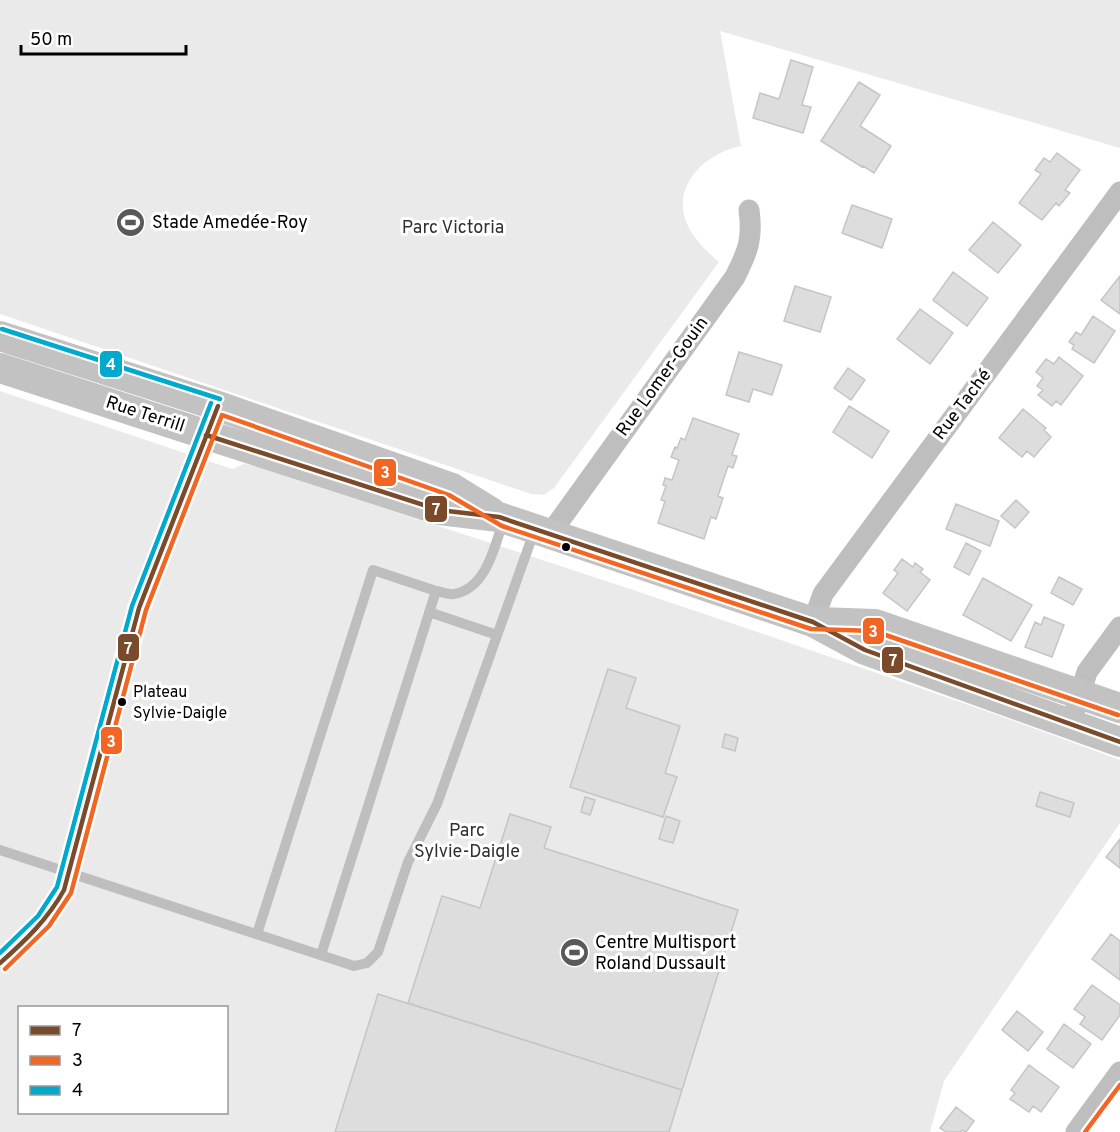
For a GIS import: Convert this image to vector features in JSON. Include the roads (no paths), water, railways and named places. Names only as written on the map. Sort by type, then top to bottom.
[{"type":"street","name":"Rue Taché","points":[[813,622],[823,594],[1120,192]]},
{"type":"street","name":"Rue Lomer-Gouin","points":[[542,532],[735,277],[749,246],[752,231],[749,210]]},
{"type":"street","name":"Rue Terrill","points":[[0,336],[218,406],[452,488],[501,518]]},
{"type":"street","name":"Rue Terrill","points":[[0,368],[439,510],[501,518],[813,622],[865,650],[1120,742]]},
{"type":"street","name":"Rue Terrill","points":[[813,622],[875,624],[1120,708]]},
{"type":"street","points":[[1071,723],[1087,672],[1120,627]]},
{"type":"street","points":[[1076,1132],[1120,1072]]},
{"type":"lane","points":[[0,963],[43,924],[57,905],[64,890],[139,608],[218,406]]},
{"type":"lane","points":[[257,934],[373,570],[436,591],[452,594],[459,592],[482,576],[501,518]]},
{"type":"lane","points":[[0,850],[354,966],[367,963],[378,952],[408,862],[437,804],[497,635],[542,532]]},
{"type":"lane","points":[[321,955],[436,591]]},
{"type":"lane","points":[[429,612],[497,635]]},
{"type":"place","name":"Stade Amedée-Roy","points":[[131,223]]},
{"type":"place","name":"Plateau Sylvie-Daigle","points":[[122,702]]},
{"type":"place","name":"Centre Multisport Roland Dussault","points":[[574,953]]},
{"type":"park label","name":"Parc Victoria","points":[[453,228]]},
{"type":"park label","name":"Parc Sylvie-Daigle","points":[[467,841]]}]
